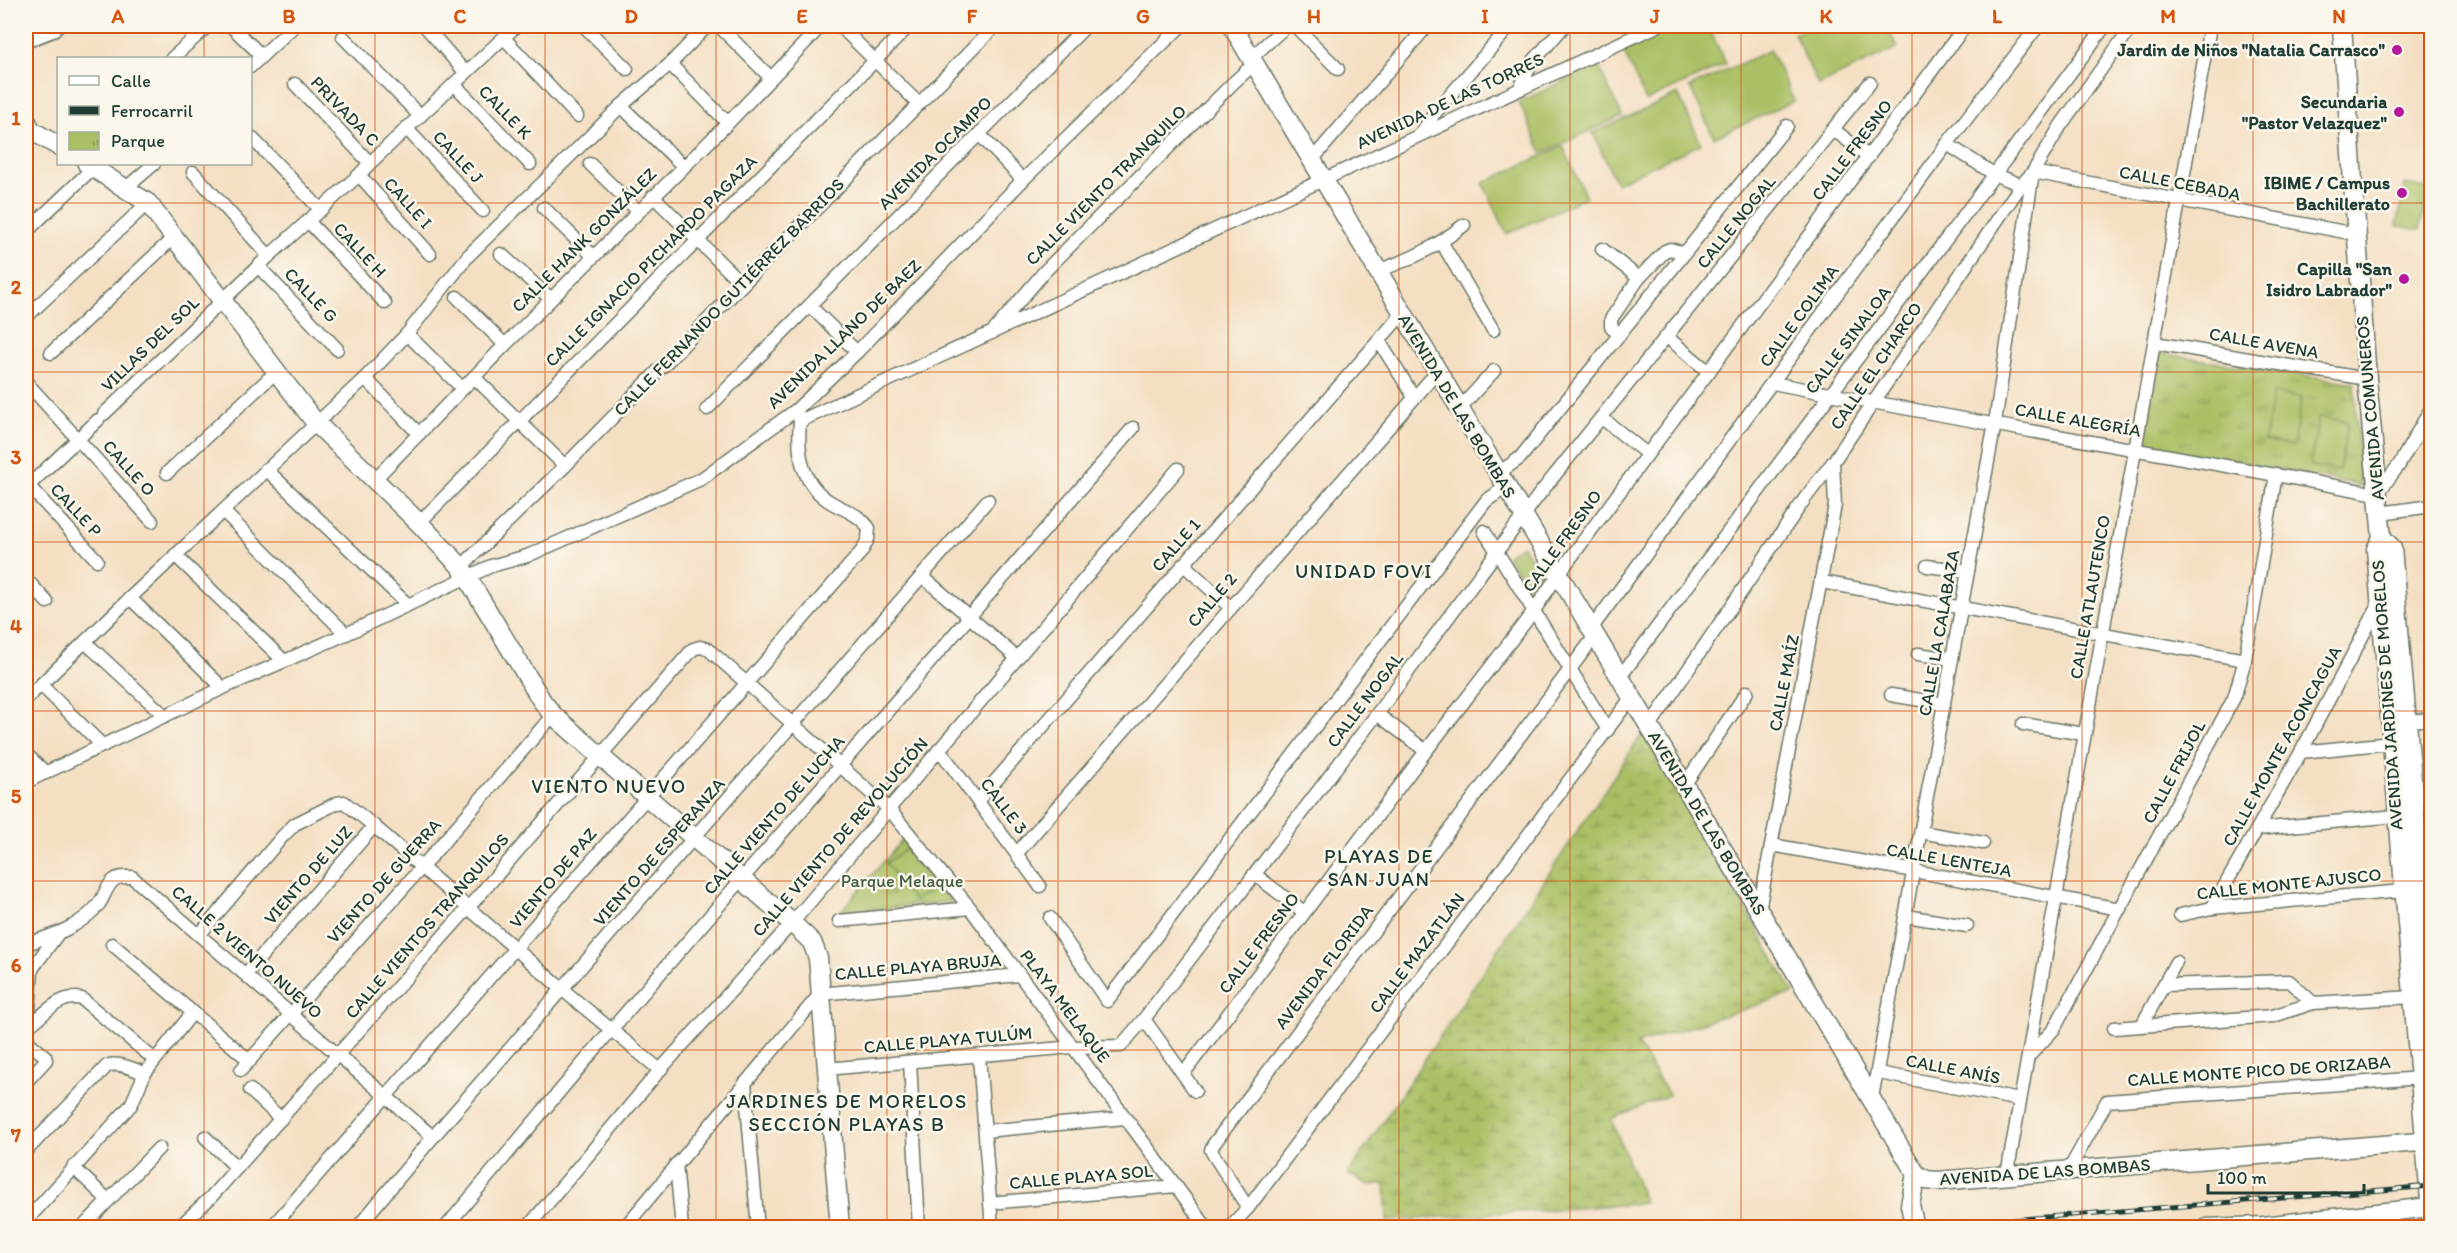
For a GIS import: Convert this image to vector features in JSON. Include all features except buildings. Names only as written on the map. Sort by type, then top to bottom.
[{"type":"highway","points":[[26,36],[51,26]]},
{"type":"main road","name":"AVENIDA DE LAS BOMBAS","points":[[1232,26],[1916,1174],[1926,1180],[1937,1181],[2428,1142]]},
{"type":"main road","name":"AVENIDA COMUNEROS","points":[[2342,26],[2355,234],[2382,538]]},
{"type":"main road","points":[[27,129],[57,145]]},
{"type":"main road","points":[[90,166],[148,203],[315,422],[419,523],[465,572],[547,708],[599,757],[742,878],[812,942],[816,950],[840,1227]]},
{"type":"main road","name":"AVENIDA JARDINES DE MORELOS","points":[[2431,1215],[2428,1142],[2397,823],[2376,549],[2382,538],[2392,548],[2416,829],[2425,865],[2432,1012]]},
{"type":"main road","points":[[2397,823],[2416,829]]},
{"type":"main road","points":[[1915,1227],[1910,1205],[1916,1174]]},
{"type":"main road","points":[[2207,1227],[2263,1227],[2431,1215]]},
{"type":"street","points":[[173,57],[208,26]]},
{"type":"street","points":[[231,26],[262,56]]},
{"type":"street","points":[[252,65],[294,26]]},
{"type":"street","points":[[425,26],[465,72]]},
{"type":"street","name":"VILLAS DEL SOL","points":[[26,485],[101,417],[258,266],[359,176],[406,128],[516,26]]},
{"type":"street","points":[[584,26],[627,69]]},
{"type":"street","points":[[26,699],[315,422],[365,378],[407,334],[468,256],[534,194],[621,106],[670,64],[707,26]]},
{"type":"street","points":[[719,26],[771,78]]},
{"type":"street","points":[[840,26],[919,104]]},
{"type":"street","name":"CALLE IGNACIO PICHARDO PAGAZA","points":[[419,523],[909,26]]},
{"type":"street","name":"CALLE FERNANDO GUTIÉRREZ BARRIOS","points":[[465,572],[565,466],[995,26]]},
{"type":"street","name":"AVENIDA OCAMPO","points":[[707,409],[1086,26]]},
{"type":"street","name":"AVENIDA LLANO DE BAEZ","points":[[26,782],[223,688],[408,605],[465,572],[527,556],[701,479],[798,416],[856,352],[1023,180],[1181,26]]},
{"type":"street","name":"CALLE VIENTO TRANQUILO","points":[[989,336],[1045,271],[1233,83],[1286,26]]},
{"type":"street","points":[[1295,26],[1338,69]]},
{"type":"street","points":[[1312,159],[1427,26]]},
{"type":"street","points":[[1422,132],[1434,114],[1510,26]]},
{"type":"street","points":[[1520,88],[1531,64],[1564,26]]},
{"type":"street","name":"AVENIDA DE LAS TORRES","points":[[798,416],[989,336],[1422,132],[1655,26]]},
{"type":"street","name":"CALLE FRESNO","points":[[1184,1073],[1533,612],[1647,454],[1965,26]]},
{"type":"street","name":"CALLE COLIMA","points":[[1593,632],[1947,144],[2038,26]]},
{"type":"street","name":"CALLE SINALOA","points":[[1620,677],[2105,26]]},
{"type":"street","points":[[2113,26],[2125,36]]},
{"type":"street","name":"CALLE EL CHARCO","points":[[1648,727],[1806,497],[1833,462],[2021,185],[2033,172],[2061,125],[2133,26]]},
{"type":"street","name":"CALLE ATLAUTENCO","points":[[2007,1175],[2210,26]]},
{"type":"street","name":"CALLE HANK GONZÁLEZ","points":[[374,480],[462,388],[728,123],[771,78],[813,28]]},
{"type":"street","points":[[343,37],[420,116]]},
{"type":"street","points":[[504,38],[577,116]]},
{"type":"street","points":[[670,64],[728,123]]},
{"type":"street","name":"CALLE NOGAL","points":[[1073,1047],[1121,1046],[1144,1019],[1524,517],[1870,83]]},
{"type":"street","name":"PRIVADA C","points":[[295,84],[370,163]]},
{"type":"street","name":"CALLE K","points":[[454,84],[530,164]]},
{"type":"street","points":[[621,106],[683,166]]},
{"type":"street","points":[[1050,918],[1107,1001],[1485,501],[1786,126]]},
{"type":"street","name":"CALLE J","points":[[406,128],[483,211]]},
{"type":"street","points":[[1834,130],[1869,158]]},
{"type":"street","points":[[979,134],[1023,180]]},
{"type":"street","points":[[252,138],[321,210]]},
{"type":"street","points":[[1947,144],[1994,174],[2021,185]]},
{"type":"street","points":[[590,164],[638,211]]},
{"type":"street","points":[[126,188],[153,165]]},
{"type":"street","points":[[26,232],[90,166]]},
{"type":"street","points":[[193,172],[269,256]]},
{"type":"street","name":"CALLE CEBADA","points":[[2033,172],[2355,234]]},
{"type":"street","name":"CALLE LA CALABAZA","points":[[1872,1098],[1879,1073],[1995,423],[2033,172]]},
{"type":"street","name":"CALLE I","points":[[359,176],[430,254]]},
{"type":"street","points":[[653,196],[742,284]]},
{"type":"street","points":[[28,310],[148,203]]},
{"type":"street","points":[[544,208],[593,256]]},
{"type":"street","name":"CALLE H","points":[[308,221],[386,303]]},
{"type":"street","points":[[1377,271],[1417,257],[1442,243],[1464,225]]},
{"type":"street","points":[[51,353],[173,237]]},
{"type":"street","points":[[1442,243],[1493,330]]},
{"type":"street","points":[[1602,249],[1639,279]]},
{"type":"street","points":[[1618,335],[1611,326],[1613,313],[1639,279],[1665,251],[1670,249],[1684,253]]},
{"type":"street","points":[[501,254],[551,299]]},
{"type":"street","name":"CALLE G","points":[[258,266],[338,349]]},
{"type":"street","points":[[457,297],[505,345]]},
{"type":"street","points":[[810,306],[856,352]]},
{"type":"street","name":"CALLE 1","points":[[978,801],[1402,314]]},
{"type":"street","points":[[407,334],[462,388]]},
{"type":"street","points":[[1667,337],[1708,372]]},
{"type":"street","points":[[1379,341],[1414,397]]},
{"type":"street","name":"CALLE AVENA","points":[[2155,343],[2367,379]]},
{"type":"street","points":[[1459,409],[1494,371]]},
{"type":"street","points":[[167,473],[276,372]]},
{"type":"street","name":"CALLE 2","points":[[1017,853],[1437,372]]},
{"type":"street","points":[[474,377],[565,466]]},
{"type":"street","points":[[365,378],[419,434]]},
{"type":"street","name":"CALLE O","points":[[26,382],[152,521]]},
{"type":"street","name":"CALLE ALEGRÍA","points":[[1773,382],[1872,404],[1995,423],[2377,494]]},
{"type":"street","points":[[2377,494],[2399,465],[2432,407]]},
{"type":"street","name":"VIENTO DE PAZ","points":[[271,1227],[384,1095],[516,949],[646,796],[862,552],[868,539],[869,528],[866,523],[862,518],[828,501],[811,484],[800,463],[798,416]]},
{"type":"street","points":[[1602,418],[1647,454]]},
{"type":"street","name":"CALLE VIENTO DE LUCHA","points":[[445,1227],[610,1030],[1133,428]]},
{"type":"street","name":"CALLE MAÍZ","points":[[1759,910],[1835,505],[1833,462]]},
{"type":"street","points":[[266,469],[408,605]]},
{"type":"street","name":"CALLE VIENTO DE REVOLUCIÓN","points":[[526,1227],[660,1070],[792,922],[1178,469]]},
{"type":"street","name":"CALLE FRIJOL","points":[[2028,1057],[2054,1029],[2234,698],[2245,660],[2276,474]]},
{"type":"street","name":"CALLE P","points":[[26,485],[97,560]]},
{"type":"street","name":"VIENTO DE ESPERANZA","points":[[357,1227],[988,500]]},
{"type":"street","points":[[2380,513],[2432,506]]},
{"type":"street","points":[[223,511],[346,634]]},
{"type":"street","points":[[1484,531],[1608,730]]},
{"type":"street","points":[[175,555],[284,661]]},
{"type":"street","points":[[1183,564],[1230,607]]},
{"type":"street","points":[[1927,566],[1968,571]]},
{"type":"street","points":[[922,576],[1017,658]]},
{"type":"street","points":[[26,579],[47,602]]},
{"type":"street","points":[[1822,582],[2245,660]]},
{"type":"street","points":[[130,598],[223,688]]},
{"type":"street","name":"CALLE MONTE ACONCAGUA","points":[[2212,908],[2301,752],[2381,601]]},
{"type":"street","name":"AVENIDA FLORIDA","points":[[1248,1208],[1213,1154],[1211,1150],[1213,1145],[1569,670],[1593,632]]},
{"type":"street","points":[[85,642],[165,716]]},
{"type":"street","name":"PLAYA MELAQUE","points":[[700,647],[708,649],[889,809],[970,908],[1208,1227]]},
{"type":"street","name":"CALLE VIENTOS TRANQUILOS","points":[[178,1227],[211,1197],[469,907],[693,649],[700,647]]},
{"type":"street","points":[[1918,654],[1952,658]]},
{"type":"street","points":[[40,685],[104,746]]},
{"type":"street","points":[[1685,784],[1747,692]]},
{"type":"street","points":[[1891,695],[1944,704]]},
{"type":"street","name":"CALLE MAZATLÁN","points":[[1229,1227],[1248,1208],[1631,698]]},
{"type":"street","name":"VIENTO DE GUERRA","points":[[193,1012],[246,1065],[422,867],[547,708]]},
{"type":"street","points":[[1377,714],[1426,751]]},
{"type":"street","points":[[2408,721],[2432,719]]},
{"type":"street","points":[[2023,724],[2084,734]]},
{"type":"street","points":[[2301,752],[2391,743]]},
{"type":"street","name":"CALLE 3","points":[[939,749],[1040,886]]},
{"type":"street","points":[[26,754],[46,773]]},
{"type":"street","points":[[2413,795],[2432,794]]},
{"type":"street","points":[[200,934],[282,837],[296,824],[337,803],[344,802],[610,1030],[660,1070]]},
{"type":"street","points":[[2258,829],[2397,823]]},
{"type":"street","name":"VIENTO DE LUZ","points":[[246,974],[374,826]]},
{"type":"street","points":[[1921,832],[1983,843]]},
{"type":"street","name":"CALLE LENTEJA","points":[[1772,845],[2120,909]]},
{"type":"street","points":[[1254,874],[1304,912]]},
{"type":"street","name":"CALLE 2 VIENTO NUEVO","points":[[57,935],[74,926],[98,905],[114,880],[132,877],[433,1137]]},
{"type":"street","name":"CALLE MONTE AJUSCO","points":[[2180,915],[2212,908],[2403,891]]},
{"type":"street","points":[[839,921],[970,908]]},
{"type":"street","points":[[1906,916],[1967,926]]},
{"type":"street","points":[[26,944],[57,935]]},
{"type":"street","points":[[26,1082],[46,1060],[45,1056],[27,1041],[26,1027],[32,969],[57,935]]},
{"type":"street","points":[[26,1221],[131,1105],[145,1074],[193,1012],[112,944]]},
{"type":"street","points":[[2142,1025],[2176,962]]},
{"type":"street","name":"CALLE PLAYA BRUJA","points":[[820,994],[1019,975]]},
{"type":"street","points":[[2164,985],[2289,981],[2313,1003]]},
{"type":"street","points":[[624,1227],[820,994]]},
{"type":"street","points":[[26,1027],[47,1010],[75,997],[82,999],[155,1060]]},
{"type":"street","points":[[2114,1028],[2273,1016],[2313,1003],[2413,997]]},
{"type":"street","points":[[1144,1019],[1195,1091]]},
{"type":"street","name":"CALLE PLAYA TULÚM","points":[[826,1069],[1073,1047]]},
{"type":"street","points":[[979,1056],[992,1227]]},
{"type":"street","points":[[910,1062],[919,1227]]},
{"type":"street","points":[[26,1151],[107,1066],[118,1065],[145,1074]]},
{"type":"street","name":"CALLE ANÍS","points":[[1879,1073],[2020,1100]]},
{"type":"street","name":"CALLE MONTE PICO DE ORIZABA","points":[[2069,1170],[2108,1101],[2421,1078]]},
{"type":"street","points":[[745,1083],[758,1227]]},
{"type":"street","points":[[250,1090],[280,1119]]},
{"type":"street","points":[[985,1131],[1125,1118]]},
{"type":"street","points":[[205,1137],[237,1168]]},
{"type":"street","points":[[82,1227],[159,1148]]},
{"type":"street","points":[[676,1164],[682,1227]]},
{"type":"street","points":[[73,1167],[108,1200]]},
{"type":"street","name":"CALLE PLAYA SOL","points":[[990,1203],[1176,1186]]},
{"type":"green space","points":[[1676,26],[1708,26],[1726,64],[1646,101],[1623,50]]},
{"type":"green space","points":[[1814,26],[1887,26],[1897,48],[1818,85],[1794,34]]},
{"type":"green space","points":[[1770,50],[1794,101],[1714,138],[1690,87]]},
{"type":"green space","points":[[1598,65],[1622,116],[1542,153],[1519,102]]},
{"type":"green space","points":[[1678,94],[1701,144],[1616,183],[1593,133]]},
{"type":"green space","points":[[1563,146],[1586,197],[1507,234],[1483,183]]},
{"type":"green space","points":[[2405,184],[2428,188],[2420,230],[2397,226]]},
{"type":"green space","points":[[2159,353],[2354,383],[2361,485],[2143,444]]},
{"type":"green space","points":[[2273,393],[2302,398],[2293,446],[2264,441]]},
{"type":"green space","points":[[2319,416],[2348,422],[2339,471],[2310,466]]},
{"type":"green space","points":[[1522,545],[1546,584],[1531,593],[1507,555]]},
{"type":"green space","points":[[1643,733],[1794,993],[1637,1044],[1669,1095],[1611,1119],[1645,1203],[1387,1221],[1385,1184],[1369,1185],[1348,1174]]},
{"type":"green space","name":"Parque Melaque","points":[[905,837],[952,902],[840,912]]},
{"type":"green space","points":[[908,848],[935,886],[914,901],[886,863]]},
{"type":"railway","points":[[1909,1228],[2432,1186]]},
{"type":"place","name":"Jardin de Niños \"Natalia Carrasco\"","points":[[2397,50]]},
{"type":"place","name":"Secundaria \"Pastor Velazquez\"","points":[[2399,112]]},
{"type":"place","name":"IBIME / Campus Bachillerato","points":[[2402,193]]},
{"type":"place","name":"Capilla \"San Isidro Labrador\"","points":[[2404,279]]},
{"type":"district","name":"UNIDAD FOVI","points":[[1364,571]]},
{"type":"district","name":"VIENTO NUEVO","points":[[609,786]]},
{"type":"district","name":"PLAYAS DE SAN JUAN","points":[[1379,868]]},
{"type":"district","name":"JARDINES DE MORELOS SECCIÓN PLAYAS B","points":[[847,1112]]}]
